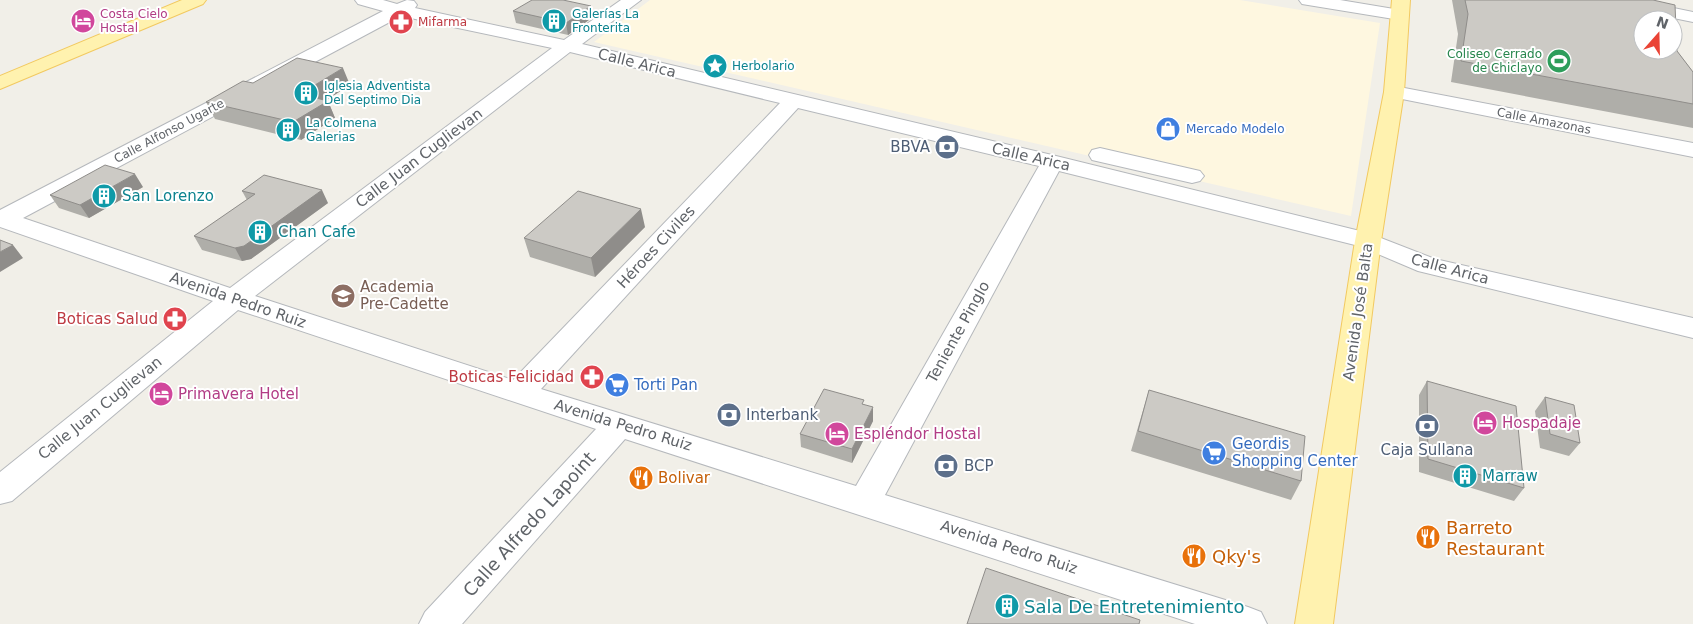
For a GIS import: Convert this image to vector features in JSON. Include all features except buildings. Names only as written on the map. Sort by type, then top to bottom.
[{"type":"main road","points":[[0,83],[196,0]]},
{"type":"main road","name":"Avenida José Balta","points":[[1314,624],[1368,241],[1394,92],[1400,8]]},
{"type":"street","name":"Calle Arica","points":[[364,0],[408,5],[793,102],[1052,162],[1368,241],[1427,265],[1693,328]]},
{"type":"street","name":"Calle Juan Cuglievan","points":[[0,491],[234,299],[568,46],[632,0]]},
{"type":"street","points":[[1308,0],[1400,8]]},
{"type":"street","points":[[1609,0],[1693,17]]},
{"type":"street","name":"Calle Alfonso Ugarte","points":[[1,219],[408,5]]},
{"type":"street","points":[[738,73],[1192,176]]},
{"type":"street","name":"Calle Amazonas","points":[[1394,92],[1693,150]]},
{"type":"street","name":"Héroes Civiles","points":[[519,393],[793,102]]},
{"type":"street","name":"Teniente Pinglo","points":[[865,501],[1052,162]]},
{"type":"street","name":"Avenida Pedro Ruiz","points":[[1,219],[234,299],[519,393],[865,501],[1248,624]]},
{"type":"street","name":"Calle Alfredo Lapoint","points":[[438,624],[620,424]]},
{"type":"shaded area","name":"Mercado Modelo","points":[[650,0],[1240,0],[1380,23],[1351,216],[594,42]]},
{"type":"place","name":"Costa Cielo Hostal","points":[[83,21]]},
{"type":"place","name":"Galerías La Fronterita","points":[[554,21]]},
{"type":"place","name":"Mifarma","points":[[401,22]]},
{"type":"place","name":"Coliseo Cerrado de Chiclayo","points":[[1559,61]]},
{"type":"place","name":"Herbolario","points":[[715,66]]},
{"type":"place","name":"Iglesia Adventista Del Septimo Dia","points":[[306,93]]},
{"type":"place","name":"Mercado Modelo","points":[[1168,129]]},
{"type":"place","name":"La Colmena Galerias","points":[[288,130]]},
{"type":"place","name":"BBVA","points":[[947,147]]},
{"type":"place","name":"San Lorenzo","points":[[104,196]]},
{"type":"place","name":"Chan Cafe","points":[[260,232]]},
{"type":"place","name":"Academia Pre-Cadette","points":[[343,296]]},
{"type":"place","name":"Boticas Salud","points":[[175,319]]},
{"type":"place","name":"Boticas Felicidad","points":[[592,377]]},
{"type":"place","name":"Torti Pan","points":[[617,385]]},
{"type":"place","name":"Primavera Hotel","points":[[161,394]]},
{"type":"place","name":"Interbank","points":[[729,415]]},
{"type":"place","name":"Hospadaje","points":[[1485,423]]},
{"type":"place","name":"Caja Sullana","points":[[1427,426]]},
{"type":"place","name":"Espléndor Hostal","points":[[837,434]]},
{"type":"place","name":"Geordis Shopping Center","points":[[1214,453]]},
{"type":"place","name":"BCP","points":[[946,466]]},
{"type":"place","name":"Marraw","points":[[1465,476]]},
{"type":"place","name":"Bolivar","points":[[641,478]]},
{"type":"place","name":"Barreto Restaurant","points":[[1428,537]]},
{"type":"place","name":"Qky's","points":[[1194,556]]},
{"type":"place","name":"Sala De Entretenimiento","points":[[1007,606]]}]
